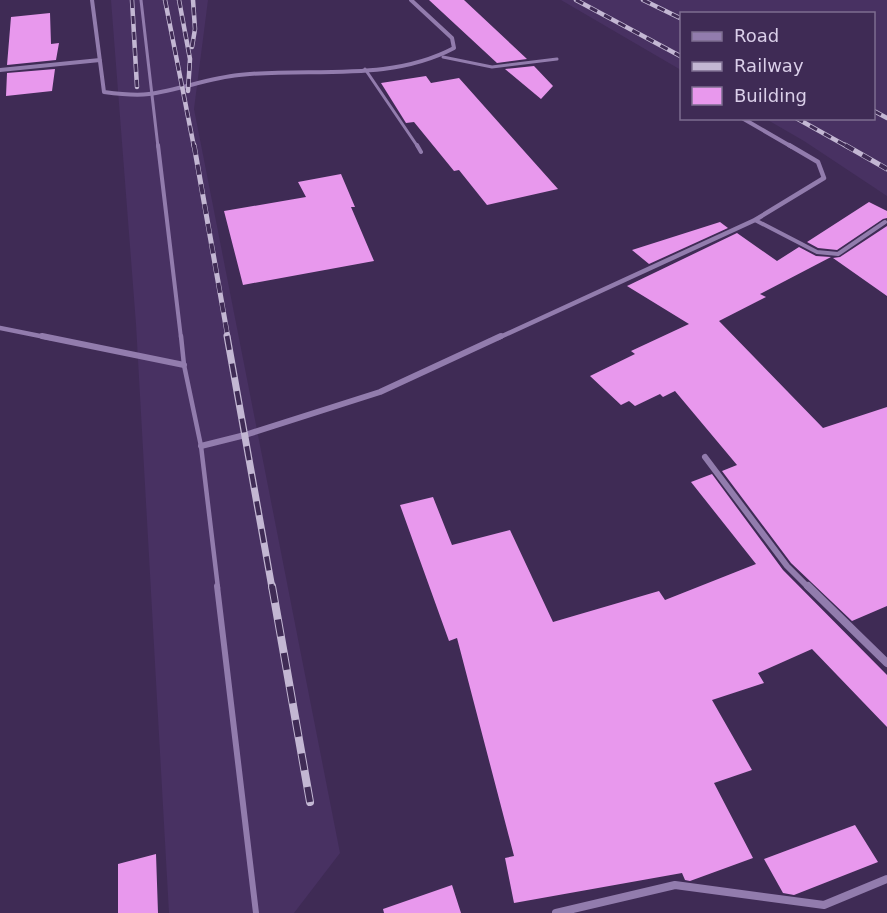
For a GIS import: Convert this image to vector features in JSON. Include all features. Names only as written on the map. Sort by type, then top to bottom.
[{"type":"street","points":[[92,0],[104,92],[138,95],[226,76],[365,69],[423,63],[443,57],[454,48],[452,38],[411,0]]},
{"type":"street","points":[[0,70],[100,60]]},
{"type":"street","points":[[201,446],[245,435],[380,392],[755,220],[824,178],[818,162],[745,120]]},
{"type":"street","points":[[0,328],[184,366]]},
{"type":"street","points":[[705,457],[787,566],[887,663]]},
{"type":"street","points":[[556,913],[675,885],[824,905],[887,879]]},
{"type":"lane","points":[[141,0],[184,366],[201,446],[256,913]]},
{"type":"lane","points":[[443,57],[492,67],[557,60]]},
{"type":"lane","points":[[365,69],[421,152]]},
{"type":"lane","points":[[755,220],[818,252],[838,254],[885,222]]},
{"type":"shaded area","points":[[111,0],[208,0],[194,109],[340,853],[294,913],[169,913],[136,324]]},
{"type":"shaded area","points":[[561,0],[887,0],[887,196],[768,120],[875,120],[875,12],[680,12],[680,69]]},
{"type":"building","points":[[429,0],[464,0],[527,59],[497,63]]},
{"type":"building","points":[[50,13],[51,44],[59,43],[56,60],[7,65],[11,17]]},
{"type":"building","points":[[534,66],[553,86],[541,99],[505,69]]},
{"type":"building","points":[[55,69],[52,91],[6,96],[7,73]]},
{"type":"building","points":[[426,76],[431,83],[459,78],[558,189],[487,205],[459,170],[454,171],[414,122],[406,123],[381,83]]},
{"type":"building","points":[[341,174],[355,207],[351,207],[374,261],[243,285],[224,211],[306,197],[298,182]]},
{"type":"building","points":[[869,202],[887,211],[887,218],[837,250],[818,248],[807,242]]},
{"type":"building","points":[[720,222],[728,228],[649,264],[632,250]]},
{"type":"building","points":[[887,226],[887,296],[833,258],[840,257]]},
{"type":"building","points":[[737,233],[777,261],[799,247],[816,256],[831,257],[760,294],[766,297],[719,321],[823,428],[887,407],[887,606],[852,621],[791,563],[722,471],[737,465],[675,391],[663,397],[660,394],[635,406],[629,401],[621,405],[590,376],[635,354],[631,351],[689,324],[627,286]]},
{"type":"building","points":[[712,474],[783,570],[887,675],[887,727],[812,649],[758,673],[764,683],[712,700],[752,770],[714,783],[753,858],[690,881],[685,880],[682,873],[514,903],[505,858],[514,856],[457,638],[449,641],[400,505],[433,497],[452,545],[510,530],[553,622],[659,591],[665,600],[756,564],[691,482]]},
{"type":"building","points":[[855,825],[878,862],[794,895],[783,893],[764,859]]},
{"type":"building","points":[[156,854],[158,913],[118,913],[118,864]]},
{"type":"building","points":[[452,885],[461,913],[384,913],[383,909]]},
{"type":"railway","points":[[132,0],[137,87]]},
{"type":"railway","points":[[165,0],[194,147]]},
{"type":"railway","points":[[179,0],[190,59],[188,91]]},
{"type":"railway","points":[[192,47],[195,29],[193,0]]},
{"type":"railway","points":[[576,0],[680,56]]},
{"type":"railway","points":[[643,0],[680,18]]},
{"type":"railway","points":[[875,112],[887,118]]},
{"type":"railway","points":[[800,120],[848,147]]},
{"type":"railway","points":[[194,145],[228,338]]},
{"type":"railway","points":[[845,145],[887,169]]},
{"type":"railway","points":[[227,336],[272,588]]},
{"type":"railway","points":[[272,586],[310,802]]}]
